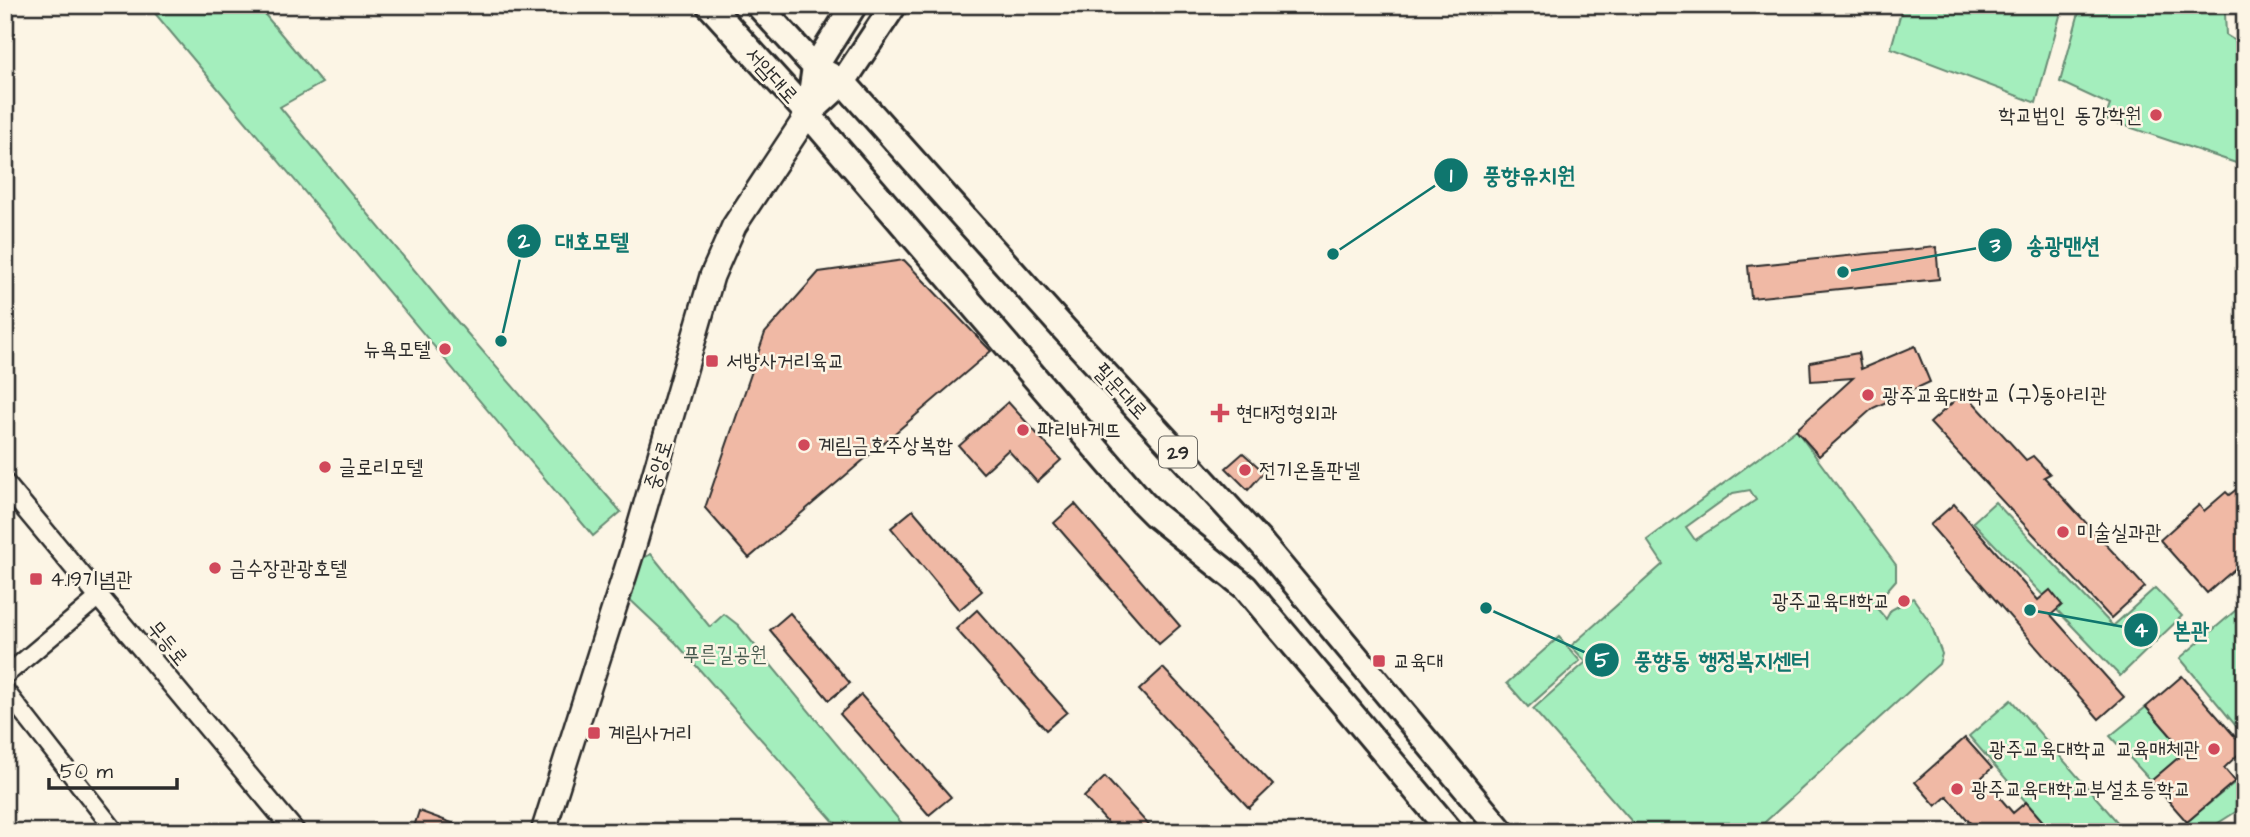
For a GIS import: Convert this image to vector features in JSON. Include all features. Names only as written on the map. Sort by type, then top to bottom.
[{"type":"main road","name":"서암대로","points":[[709,5],[808,114]]},
{"type":"main road","name":"서암대로","points":[[758,5],[815,67],[843,82]]},
{"type":"main road","points":[[854,5],[815,67],[808,114],[1142,502],[1245,587],[1451,832]]},
{"type":"main road","points":[[808,114],[843,82],[894,5]]},
{"type":"main road","name":"필문대로","points":[[843,82],[1064,329],[1263,545],[1502,832]]},
{"type":"main road","name":"중앙로","points":[[542,832],[632,552],[712,276],[734,226],[808,114]]},
{"type":"street","name":"무등로","points":[[5,484],[295,832]]},
{"type":"street","points":[[5,676],[100,596]]},
{"type":"street","points":[[5,690],[116,832]]},
{"type":"green space","points":[[148,5],[257,5],[322,83],[280,107],[449,312],[621,512],[593,536]]},
{"type":"green space","points":[[1903,5],[2063,5],[2036,103],[1891,48]]},
{"type":"green space","points":[[2081,5],[2230,5],[2225,13],[2226,35],[2245,47],[2245,166],[2105,119],[2110,105],[2060,82]]},
{"type":"green space","points":[[1796,430],[1896,565],[1896,580],[1874,605],[1886,619],[1891,610],[1913,598],[1930,622],[1942,654],[1939,664],[1754,832],[1641,832],[1533,709],[1586,662],[1571,646],[1663,564],[1647,540]],"holes":[[[1750,490],[1756,500],[1695,540],[1686,527],[1733,493]]]},
{"type":"green space","points":[[1995,502],[2113,626],[2155,588],[2182,616],[2120,676],[1973,522]]},
{"type":"green space","name":"푸른길공원","points":[[651,554],[710,627],[724,614],[738,625],[909,832],[843,832],[676,643],[623,593],[639,560]]},
{"type":"green space","points":[[2242,605],[2245,609],[2245,737],[2180,658]]},
{"type":"green space","points":[[1559,637],[1580,661],[1528,707],[1507,683]]},
{"type":"green space","points":[[2011,700],[2126,832],[2052,832],[1969,736]]},
{"type":"green space","points":[[2146,707],[2185,752],[2151,781],[2110,736]]},
{"type":"green space","points":[[2245,774],[2245,806],[2204,832],[2176,831]]},
{"type":"building","points":[[1936,247],[1939,279],[1751,298],[1748,266]]},
{"type":"building","name":"계림금호주상복합","points":[[904,260],[991,351],[749,558],[705,508],[765,333],[819,272]]},
{"type":"building","name":"광주교육대학교 (구)동아리관","points":[[1915,346],[1930,382],[1873,408],[1819,456],[1796,430],[1853,378],[1811,381],[1810,362],[1858,353],[1861,369]]},
{"type":"building","name":"미술실과관","points":[[1964,392],[2026,460],[2033,456],[2050,474],[2044,477],[2145,587],[2111,618],[1930,423]]},
{"type":"building","points":[[1008,402],[1061,460],[1037,482],[1008,450],[983,473],[959,446]]},
{"type":"building","name":"전기온돌판넬","points":[[1243,453],[1264,472],[1248,490],[1226,468]]},
{"type":"building","points":[[2242,485],[2245,488],[2245,560],[2207,593],[2160,540],[2199,505],[2204,511],[2226,492],[2229,495]]},
{"type":"building","points":[[1075,504],[1180,626],[1159,644],[1054,523]]},
{"type":"building","points":[[1954,504],[2038,600],[2050,590],[2062,605],[2051,615],[2124,697],[2099,719],[1930,525]]},
{"type":"building","points":[[913,510],[982,591],[959,610],[891,528]]},
{"type":"building","points":[[977,610],[1067,712],[1046,730],[956,629]]},
{"type":"building","points":[[790,613],[850,683],[829,700],[770,630]]},
{"type":"building","points":[[1163,668],[1273,785],[1249,808],[1139,690]]},
{"type":"building","name":"광주교육대학교 교육매체관","points":[[2182,676],[2245,748],[2224,768],[2235,781],[2187,822],[2151,781],[2185,752],[2146,707]]},
{"type":"building","points":[[861,695],[951,797],[929,815],[840,714]]},
{"type":"building","name":"광주교육대학교부설초등학교","points":[[1965,738],[1992,768],[1982,777],[2013,813],[2026,802],[2052,832],[1978,832],[1947,796],[1936,806],[1915,782]]},
{"type":"building","points":[[1105,777],[1155,832],[1116,832],[1084,797]]},
{"type":"building","points":[[419,811],[455,824],[452,832],[395,832],[401,826],[413,830]]},
{"type":"place","name":"학교법인 동강학원","points":[[2156,115]]},
{"type":"place","name":"풍향유치원","points":[[1333,254]]},
{"type":"place","name":"송광맨션","points":[[1843,272]]},
{"type":"place","name":"대호모텔","points":[[501,341]]},
{"type":"place","name":"뉴욕모텔","points":[[445,349]]},
{"type":"place","name":"서방사거리육교","points":[[712,361]]},
{"type":"place","name":"광주교육대학교 (구)동아리관","points":[[1868,395]]},
{"type":"place","name":"현대정형외과","points":[[1220,413]]},
{"type":"place","name":"파리바게뜨","points":[[1023,430]]},
{"type":"place","name":"계림금호주상복합","points":[[804,445]]},
{"type":"place","name":"글로리모텔","points":[[325,467]]},
{"type":"place","name":"전기온돌판넬","points":[[1245,470]]},
{"type":"place","name":"미술실과관","points":[[2063,532]]},
{"type":"place","name":"금수장관광호텔","points":[[215,568]]},
{"type":"place","name":"4.19기념관","points":[[36,579]]},
{"type":"place","name":"광주교육대학교","points":[[1904,601]]},
{"type":"place","name":"풍향동 행정복지센터","points":[[1486,608]]},
{"type":"place","name":"본관","points":[[2030,610]]},
{"type":"place","name":"교육대","points":[[1379,661]]},
{"type":"place","name":"계림사거리","points":[[594,733]]},
{"type":"place","name":"광주교육대학교 교육매체관","points":[[2214,749]]},
{"type":"place","name":"광주교육대학교부설초등학교","points":[[1957,789]]}]
